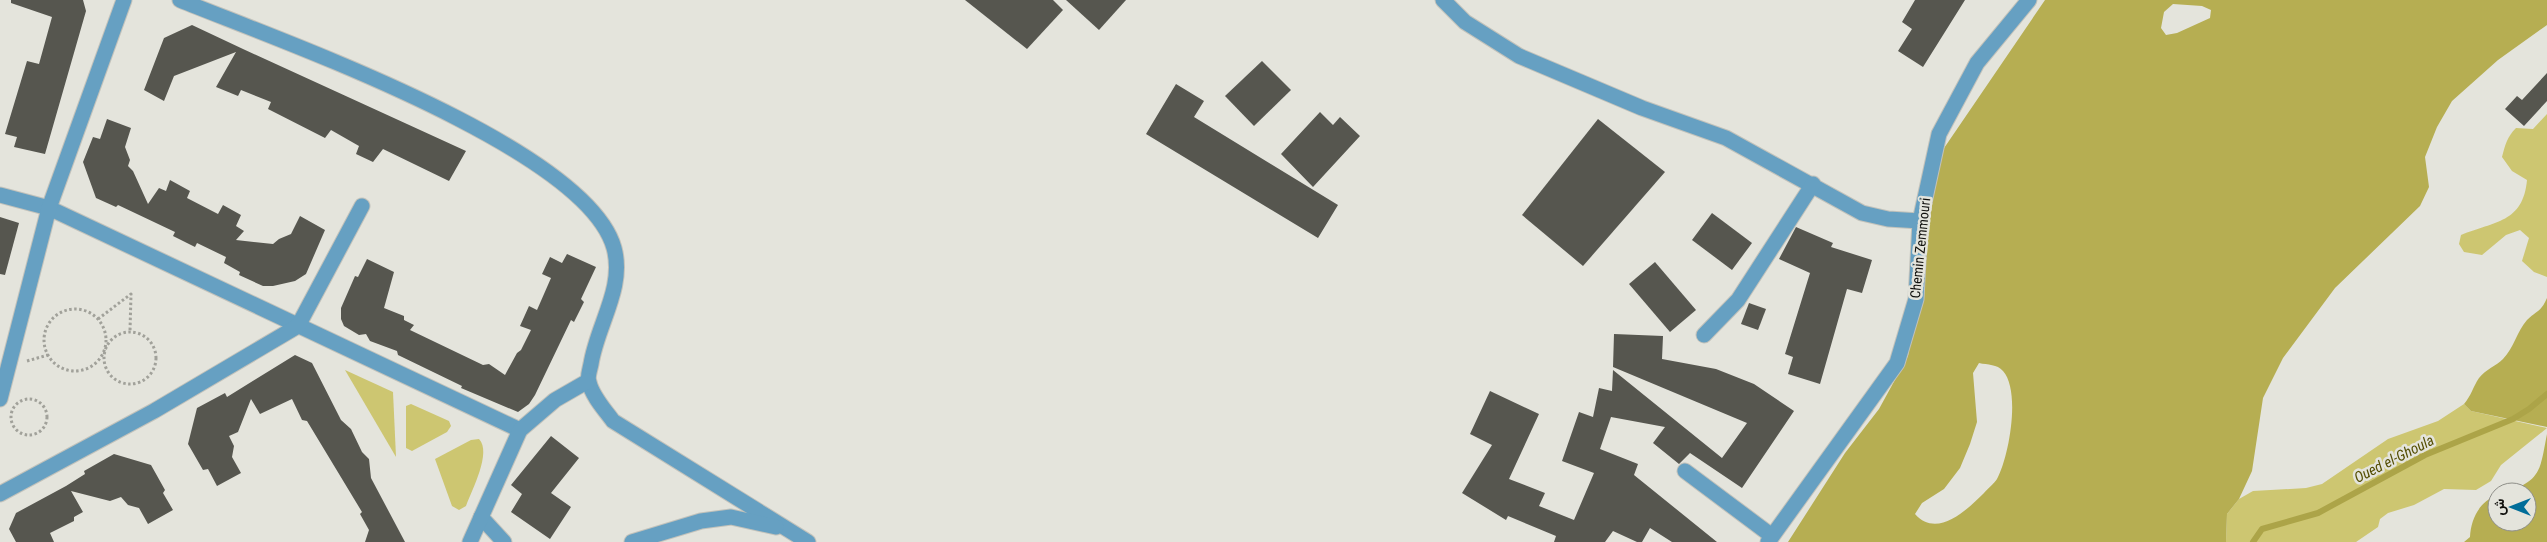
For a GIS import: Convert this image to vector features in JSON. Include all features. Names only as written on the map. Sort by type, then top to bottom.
[{"type":"street","points":[[0,399],[49,208],[124,0]]},
{"type":"street","points":[[180,0],[412,94],[528,157],[579,198],[610,232],[618,262],[612,298],[594,347],[588,382],[613,421],[808,542]]},
{"type":"street","points":[[1443,0],[1466,22],[1519,56],[1642,108],[1726,138],[1813,184],[1862,213],[1888,220],[1920,221]]},
{"type":"street","name":"Chemin Zemmouri","points":[[1770,539],[1897,362],[1916,299],[1920,221],[1939,134],[1977,63],[2029,0]]},
{"type":"street","points":[[1704,335],[1738,300],[1813,184]]},
{"type":"street","points":[[0,195],[49,208],[520,430]]},
{"type":"street","points":[[0,494],[154,411],[298,326],[362,206]]},
{"type":"street","points":[[470,542],[520,430],[555,400],[588,382]]},
{"type":"street","points":[[1685,471],[1770,539]]},
{"type":"street","points":[[481,516],[504,542]]},
{"type":"street","points":[[632,542],[701,521],[731,517],[792,531]]},
{"type":"path","points":[[98,319],[131,294],[130,331]]},
{"type":"path","points":[[105,349],[105,368],[110,375],[124,384],[142,382],[150,376],[155,367],[155,349],[147,337],[130,331],[113,337],[105,349],[93,366],[73,372],[61,368],[48,355],[44,342],[45,331],[51,321],[59,314],[69,310],[80,310],[98,319],[106,339],[105,349]]},
{"type":"path","points":[[24,362],[48,355]]},
{"type":"path","points":[[30,399],[36,400],[45,408],[47,420],[40,431],[29,435],[23,434],[14,426],[12,414],[19,402],[30,399]]},
{"type":"shaded area","points":[[2045,0],[2547,0],[2547,25],[2498,60],[2452,101],[2437,127],[2425,157],[2429,187],[2420,206],[2335,288],[2283,358],[2263,398],[2252,471],[2239,499],[2227,514],[2226,542],[1788,542],[1845,453],[1879,409],[1908,356],[1940,154]],"holes":[[[2173,4],[2202,6],[2211,10],[2210,18],[2177,33],[2166,35],[2161,28],[2164,12]],[[1979,363],[2001,369],[2008,380],[2012,408],[2006,456],[1997,479],[1977,500],[1951,519],[1933,524],[1924,521],[1915,514],[1922,503],[1944,489],[1960,468],[1977,422],[1973,373]]]},
{"type":"shaded area","points":[[2547,114],[2547,277],[2534,272],[2522,261],[2529,238],[2520,230],[2506,235],[2482,255],[2464,252],[2459,244],[2461,235],[2496,223],[2513,213],[2520,205],[2527,180],[2512,171],[2502,157],[2504,149],[2508,138],[2516,128],[2533,129]]},
{"type":"shaded area","points":[[2547,298],[2547,427],[2471,411],[2464,404],[2479,378],[2507,355],[2524,324],[2541,308]]},
{"type":"shaded area","points":[[345,370],[393,392],[396,457]]},
{"type":"shaded area","points":[[411,404],[449,421],[451,426],[447,432],[412,451],[406,448],[406,406]]},
{"type":"shaded area","points":[[2464,404],[2471,411],[2547,428],[2501,465],[2491,481],[2476,490],[2444,489],[2414,505],[2388,513],[2380,519],[2378,527],[2356,542],[2226,542],[2227,514],[2239,499],[2253,491],[2306,488],[2322,484],[2388,439],[2438,421]]},
{"type":"shaded area","points":[[2547,434],[2547,542],[2464,542],[2470,537],[2472,524],[2477,512],[2487,501],[2487,532],[2537,532],[2537,482],[2528,482],[2537,472],[2543,456]]},
{"type":"shaded area","points":[[479,439],[483,453],[480,471],[466,506],[459,510],[452,506],[435,459],[471,440]]},
{"type":"building","points":[[11,0],[83,0],[86,11],[45,154],[14,147],[17,137],[5,134],[27,61],[39,64],[52,17],[11,3]]},
{"type":"building","points":[[965,0],[1053,0],[1063,10],[1027,49]]},
{"type":"building","points":[[1066,0],[1126,0],[1099,30]]},
{"type":"building","points":[[1915,0],[1965,0],[1923,67],[1898,51],[1912,29],[1902,22]]},
{"type":"building","points":[[192,25],[466,151],[449,181],[383,149],[373,162],[356,154],[359,146],[331,130],[325,138],[268,109],[271,102],[241,90],[238,96],[216,87],[236,52],[174,76],[164,101],[144,90],[164,38]]},
{"type":"building","points":[[1262,61],[1291,90],[1254,126],[1225,96]]},
{"type":"building","points":[[2547,73],[2547,101],[2524,126],[2505,109],[2517,96],[2522,100]]},
{"type":"building","points":[[1176,84],[1204,101],[1194,117],[1338,205],[1318,238],[1146,134]]},
{"type":"building","points":[[1320,112],[1333,125],[1340,117],[1360,136],[1313,187],[1281,154]]},
{"type":"building","points":[[107,119],[131,128],[125,147],[130,160],[128,166],[133,171],[148,204],[159,188],[166,191],[170,180],[190,191],[187,198],[218,214],[223,205],[241,215],[236,226],[244,231],[236,240],[273,244],[291,234],[300,216],[325,230],[306,274],[295,281],[273,286],[263,286],[239,275],[240,272],[224,263],[226,257],[197,243],[195,247],[173,236],[175,232],[118,205],[116,207],[96,198],[83,162],[93,137],[100,139]]},
{"type":"building","points":[[1598,119],[1665,172],[1583,266],[1522,215]]},
{"type":"building","points":[[1712,213],[1752,243],[1732,270],[1692,240]]},
{"type":"building","points":[[0,217],[19,223],[5,275],[0,274]]},
{"type":"building","points":[[1796,227],[1833,243],[1831,247],[1872,260],[1862,293],[1847,289],[1820,384],[1788,374],[1793,357],[1785,354],[1810,273],[1779,259]]},
{"type":"building","points":[[567,254],[596,267],[581,299],[584,302],[574,322],[571,320],[535,395],[529,404],[518,412],[461,388],[462,386],[398,355],[397,351],[370,341],[366,334],[359,335],[344,326],[341,319],[341,308],[355,276],[358,277],[367,259],[394,272],[384,308],[404,316],[404,320],[414,325],[410,330],[483,365],[489,364],[505,375],[531,330],[520,326],[529,306],[537,310],[551,278],[542,274],[550,257],[562,263]]},
{"type":"building","points":[[1655,262],[1696,310],[1670,332],[1629,284]]},
{"type":"building","points":[[1749,303],[1766,309],[1758,330],[1741,324]]},
{"type":"building","points":[[1614,334],[1663,336],[1662,359],[1716,369],[1754,384],[1794,411],[1742,488],[1690,453],[1679,464],[1653,443],[1665,427],[1611,417],[1600,449],[1638,464],[1634,475],[1717,542],[1672,542],[1650,528],[1642,542],[1637,542],[1613,531],[1605,542],[1554,542],[1556,536],[1508,516],[1506,520],[1462,493],[1492,445],[1470,434],[1490,391],[1539,414],[1509,479],[1545,493],[1539,506],[1574,520],[1594,473],[1562,461],[1579,412],[1593,417],[1599,388],[1612,391],[1613,370],[1722,458],[1747,423],[1613,367]]},
{"type":"building","points":[[295,355],[312,363],[341,420],[351,429],[362,452],[369,459],[371,478],[405,542],[365,542],[369,530],[360,514],[362,512],[307,421],[302,420],[292,399],[260,414],[251,399],[238,432],[229,436],[234,446],[232,457],[241,473],[217,486],[208,469],[203,470],[188,444],[197,408],[225,393],[227,397]]},
{"type":"building","points":[[551,436],[579,458],[551,493],[571,507],[550,539],[511,512],[522,494],[511,485]]},
{"type":"building","points":[[114,454],[151,465],[165,490],[163,493],[173,510],[148,524],[139,508],[128,505],[121,497],[110,501],[71,491],[83,512],[74,517],[74,521],[50,533],[54,542],[16,542],[9,529],[16,513],[66,486],[85,474],[84,471]]},
{"type":"waterway","name":"Oued el-Ghoula","points":[[2253,542],[2262,529],[2318,513],[2425,455],[2513,419],[2547,394]]}]
